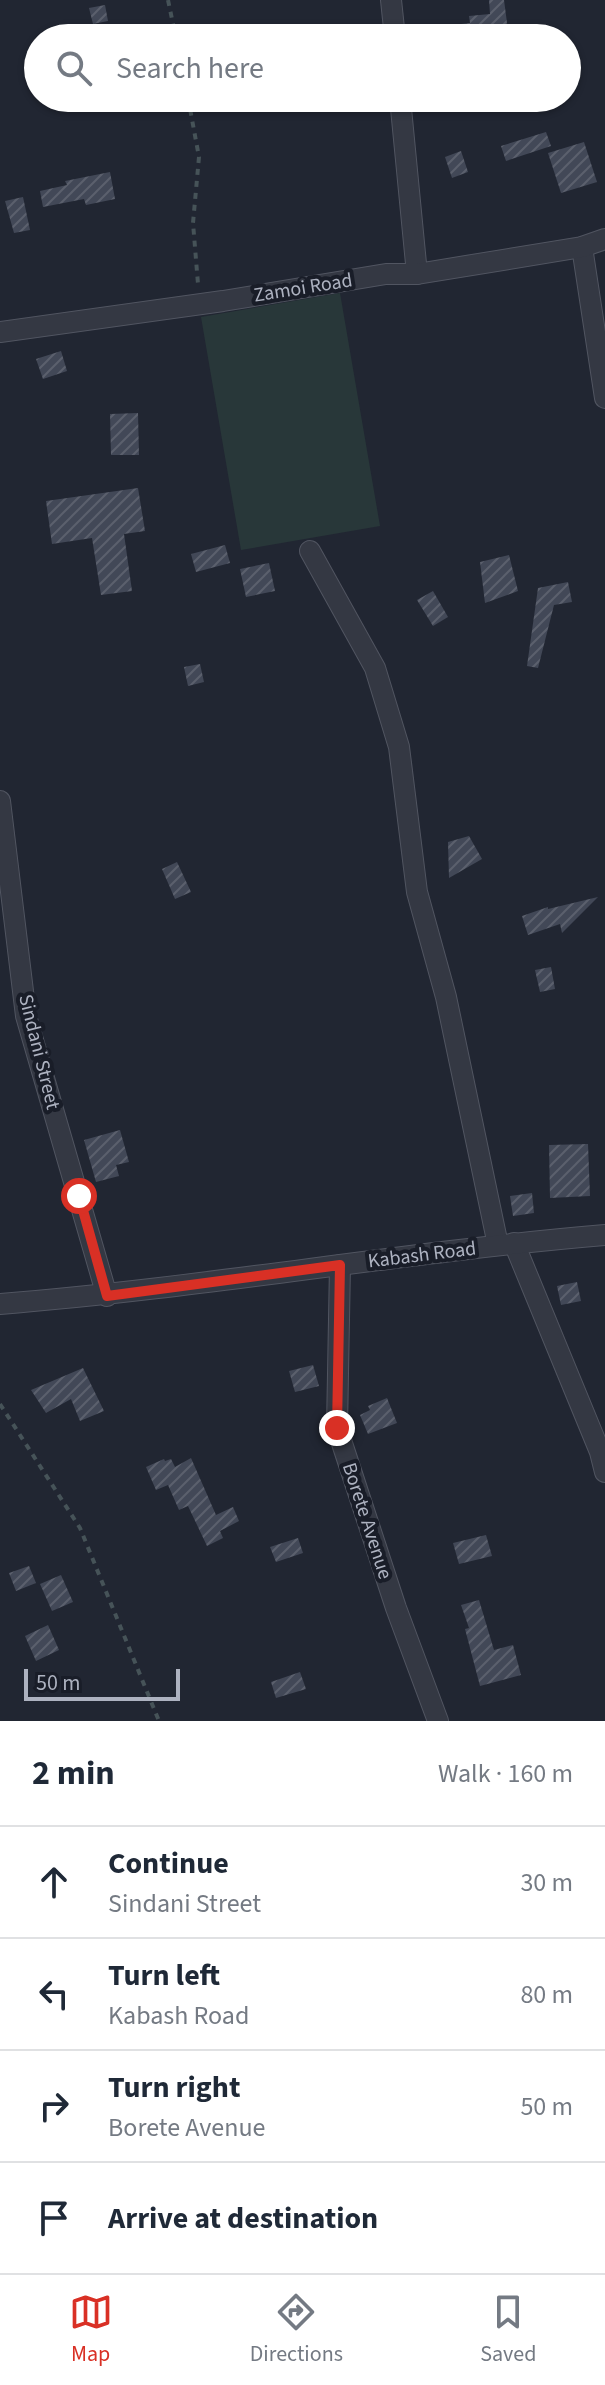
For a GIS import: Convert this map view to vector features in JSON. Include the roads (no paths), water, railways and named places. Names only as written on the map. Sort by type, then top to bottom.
[{"type":"street","points":[[391,0],[394,24]]},
{"type":"street","points":[[401,112],[417,274]]},
{"type":"street","name":"Zamoi Road","points":[[0,332],[223,301],[386,274],[417,274],[582,247],[605,239]]},
{"type":"street","points":[[582,247],[605,398]]},
{"type":"street","points":[[310,551],[375,668],[399,747],[417,892],[450,1012],[506,1244],[600,1452],[605,1472]]},
{"type":"street","name":"Sindani Street","points":[[0,801],[26,1016],[107,1296]]},
{"type":"street","name":"Kabash Road","points":[[0,1304],[107,1296],[506,1244],[605,1235]]},
{"type":"street","name":"Borete Avenue","points":[[340,1265],[337,1428],[396,1608],[438,1721]]}]
